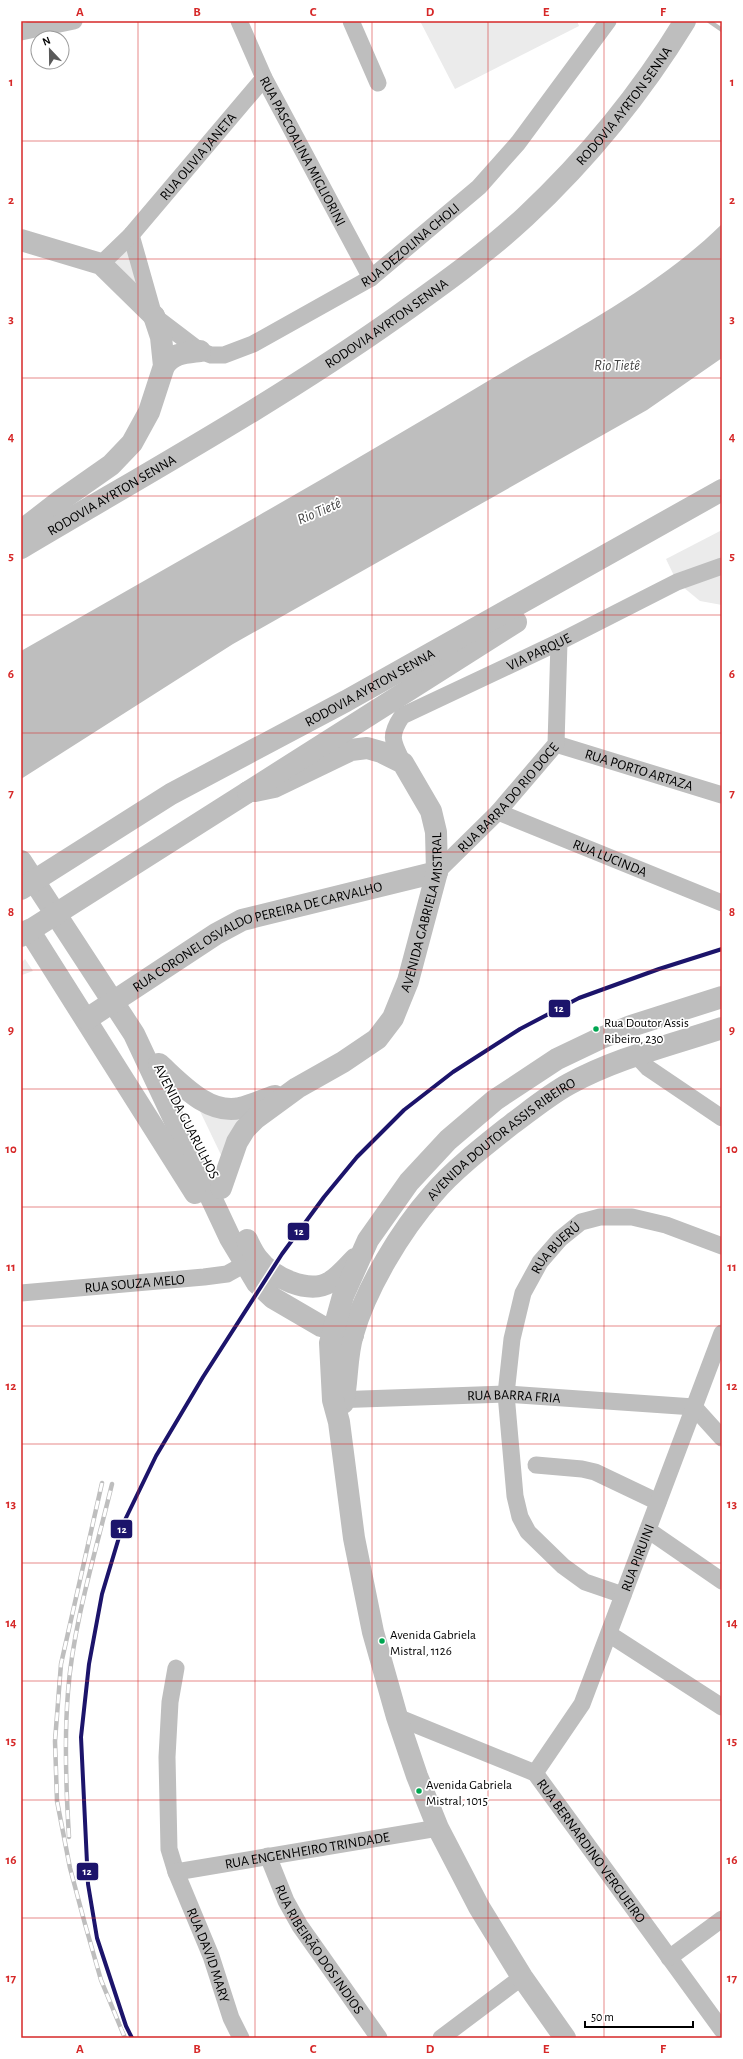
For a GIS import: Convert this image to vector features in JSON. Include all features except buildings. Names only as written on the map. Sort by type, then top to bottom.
[{"type":"main road","name":"RODOVIA AYRTON SENNA","points":[[21,548],[333,362],[444,283],[524,218],[571,171],[622,113],[681,28]]},
{"type":"main road","points":[[21,240],[101,264],[154,316],[161,337],[164,366]]},
{"type":"main road","points":[[21,531],[61,500],[111,465],[132,443],[148,412],[164,366],[169,358],[179,354],[200,352]]},
{"type":"main road","name":"RODOVIA AYRTON SENNA","points":[[21,889],[171,794],[346,701],[722,490]]},
{"type":"main road","points":[[25,933],[534,610],[559,582]]},
{"type":"main road","points":[[248,792],[274,787],[351,750],[368,748],[381,752],[403,763]]},
{"type":"main road","name":"AVENIDA GABRIELA MISTRAL","points":[[221,1188],[237,1142],[245,1129],[256,1118],[297,1088],[344,1062],[377,1039],[393,1018],[408,981],[437,872],[436,832],[431,811],[403,763]]},
{"type":"main road","points":[[21,861],[133,1034]]},
{"type":"main road","name":"RUA CORONEL OSVALDO PEREIRA DE CARVALHO","points":[[87,1019],[216,934],[242,920],[437,872]]},
{"type":"main road","name":"AVENIDA GUARULHOS","points":[[25,933],[87,1019],[196,1194],[230,1238]]},
{"type":"main road","name":"AVENIDA DOUTOR ASSIS RIBEIRO","points":[[343,1332],[343,1296],[368,1240],[408,1182],[448,1140],[495,1100],[557,1059],[601,1038],[631,1026],[722,997]]},
{"type":"main road","points":[[631,1026],[631,1044],[637,1056]]},
{"type":"main road","name":"AVENIDA DOUTOR ASSIS RIBEIRO","points":[[343,1332],[358,1320],[381,1271],[412,1219],[434,1192],[499,1135],[534,1107],[569,1084],[637,1056],[722,1028]]},
{"type":"main road","name":"AVENIDA GUARULHOS","points":[[133,1034],[159,1064],[258,1259],[290,1282],[305,1286],[318,1286],[330,1282],[362,1253]]},
{"type":"main road","name":"AVENIDA GUARULHOS","points":[[133,1034],[230,1238],[257,1283],[273,1298],[292,1310],[321,1326],[343,1332]]},
{"type":"main road","points":[[557,1059],[567,1072],[569,1084]]},
{"type":"main road","name":"AVENIDA GABRIELA MISTRAL","points":[[159,1064],[181,1084],[206,1102],[222,1109],[239,1108],[297,1088]]},
{"type":"main road","points":[[292,1310],[317,1343],[330,1370],[338,1400],[339,1422],[354,1538],[373,1632],[396,1717],[417,1776],[438,1828],[479,1907],[522,1977],[565,2038]]},
{"type":"main road","points":[[330,1370],[330,1343],[343,1332],[348,1350],[338,1400]]},
{"type":"street","points":[[21,32],[74,21]]},
{"type":"street","name":"RUA PASCOALINA MIGLIORINI","points":[[239,21],[264,78],[371,278]]},
{"type":"street","points":[[351,21],[378,83]]},
{"type":"street","name":"RUA DEZOLINA CHOLI","points":[[154,316],[200,352],[211,356],[224,355],[238,351],[253,344],[371,278],[479,187],[518,143],[608,21]]},
{"type":"street","name":"RUA OLIVIA JANETA","points":[[101,264],[131,234],[264,78]]},
{"type":"street","points":[[131,234],[154,316]]},
{"type":"street","name":"VIA PARQUE","points":[[403,763],[392,740],[394,728],[402,716],[559,642],[678,582],[722,566]]},
{"type":"street","name":"RUA BARRA DO RIO DOCE","points":[[437,872],[498,812],[556,744],[559,642]]},
{"type":"street","name":"RUA PORTO ARTAZA","points":[[556,744],[722,795]]},
{"type":"street","name":"RUA LUCINDA","points":[[498,812],[722,903]]},
{"type":"street","points":[[637,1056],[648,1068],[722,1118]]},
{"type":"street","name":"RUA BUERÚ","points":[[623,1595],[585,1582],[563,1566],[528,1532],[520,1517],[515,1496],[506,1394],[512,1339],[523,1293],[540,1262],[560,1239],[581,1222],[600,1217],[632,1216],[666,1225],[722,1246]]},
{"type":"street","name":"RUA SOUZA MELO","points":[[21,1293],[204,1277],[227,1274],[245,1264]]},
{"type":"street","name":"RUA PIRUINI","points":[[535,1773],[582,1704],[722,1333]]},
{"type":"street","name":"RUA BARRA FRIA","points":[[338,1400],[506,1394],[694,1407]]},
{"type":"street","points":[[694,1407],[722,1438]]},
{"type":"street","points":[[536,1465],[582,1469],[595,1472],[658,1502]]},
{"type":"street","points":[[648,1530],[722,1581]]},
{"type":"street","points":[[609,1634],[722,1707]]},
{"type":"street","name":"RUA DAVID MARY","points":[[176,1668],[170,1702],[167,1757],[169,1849],[176,1872],[211,1956],[231,2018],[241,2038]]},
{"type":"street","name":"RUA BERNARDINO VERGUEIRO","points":[[396,1717],[535,1773],[722,2030]]},
{"type":"street","name":"RUA ENGENHEIRO TRINDADE","points":[[176,1872],[438,1828]]},
{"type":"street","name":"RUA RIBEIRÃO DOS INDIOS","points":[[268,1856],[286,1901],[300,1926],[379,2038]]},
{"type":"street","points":[[669,1958],[722,1918]]},
{"type":"street","points":[[440,2038],[522,1977]]},
{"type":"shaded area","points":[[420,21],[577,21],[579,26],[455,89]]},
{"type":"shaded area","points":[[131,235],[154,316],[101,264]]},
{"type":"shaded area","points":[[722,530],[722,605],[700,601],[677,582],[666,559]]},
{"type":"shaded area","points":[[25,959],[33,971],[22,975],[21,963]]},
{"type":"shaded area","points":[[198,1107],[240,1119],[222,1157]]},
{"type":"water","name":"Rio Tietê","points":[[722,224],[722,358],[647,410],[233,644],[21,779],[21,651],[317,482],[583,325],[642,288],[670,268],[697,247]]},
{"type":"waterway","points":[[709,21],[722,30]]},
{"type":"railway","points":[[102,1483],[61,1664],[55,1741],[57,1801],[70,1868],[101,1980],[125,2038]]},
{"type":"railway","points":[[69,1837],[66,1783],[66,1746],[68,1692],[71,1666],[80,1614],[112,1484]]},
{"type":"transit line","name":"12","points":[[132,2038],[126,2026],[97,1938],[88,1884],[81,1737],[89,1664],[102,1594],[123,1524],[156,1456],[203,1377],[282,1254],[324,1197],[357,1157],[404,1110],[453,1072],[520,1029],[579,998],[659,969],[722,949]]},
{"type":"place","name":"Rua Doutor Assis Ribeiro, 230","points":[[596,1029]]},
{"type":"place","name":"Avenida Gabriela Mistral, 1126","points":[[382,1641]]},
{"type":"place","name":"Avenida Gabriela Mistral, 1015","points":[[419,1791]]}]
